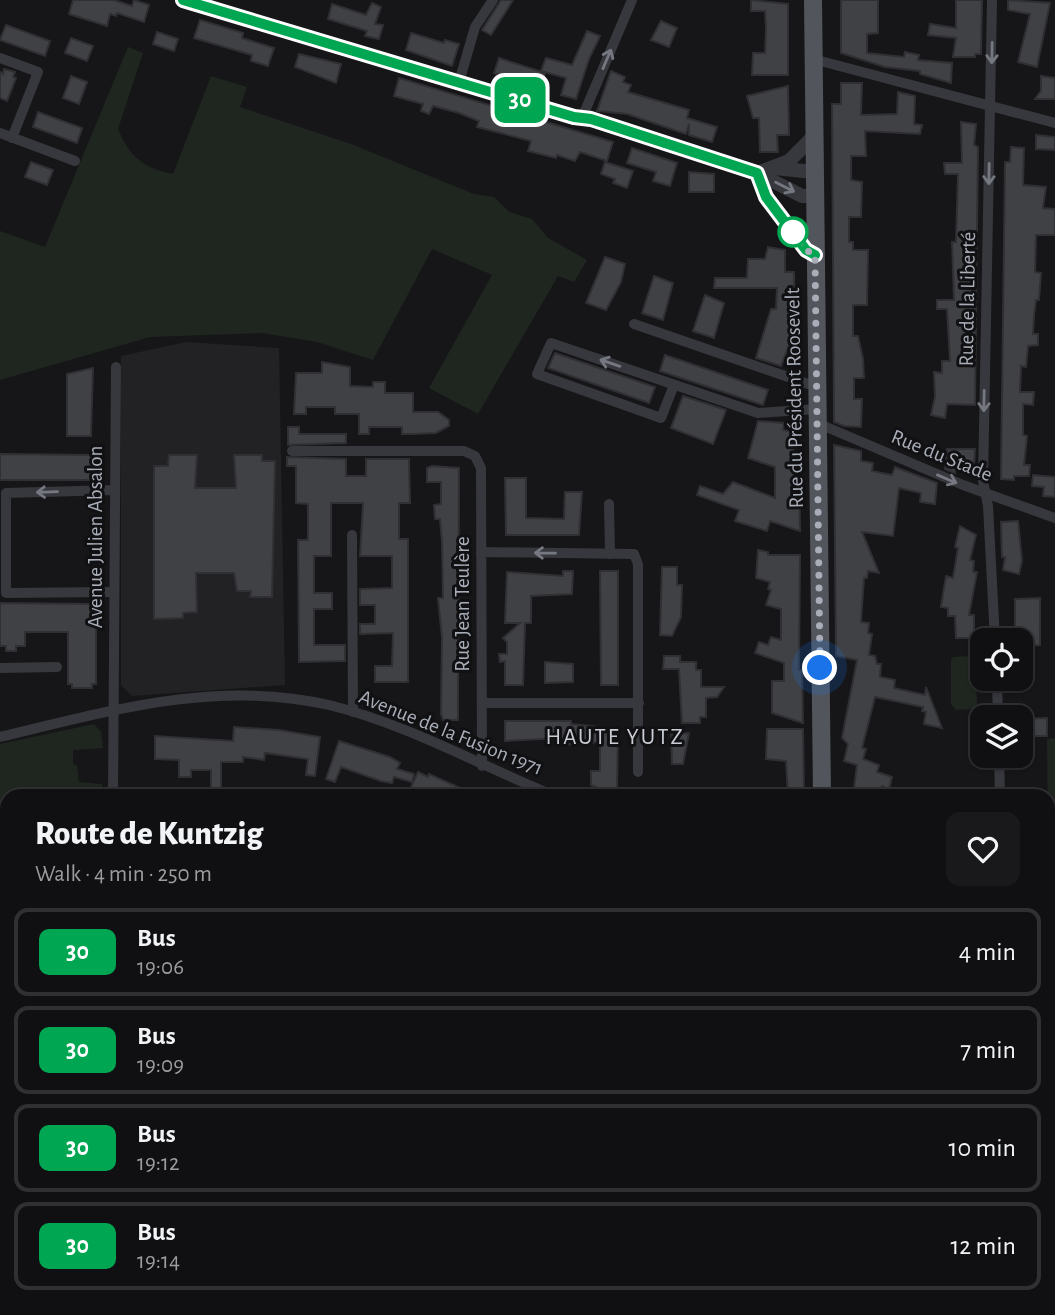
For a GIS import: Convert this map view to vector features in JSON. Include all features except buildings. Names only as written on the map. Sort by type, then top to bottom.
[{"type":"main road","name":"Rue du Président Roosevelt","points":[[813,0],[822,789]]},
{"type":"street","points":[[183,0],[582,118],[757,173],[802,196],[814,196]]},
{"type":"street","points":[[459,82],[475,27],[493,0]]},
{"type":"street","points":[[582,118],[632,0]]},
{"type":"street","name":"Rue de la Liberté","points":[[992,0],[985,493],[994,628]]},
{"type":"street","points":[[0,58],[38,72],[12,138]]},
{"type":"street","points":[[813,59],[1055,123]]},
{"type":"street","points":[[0,133],[75,161]]},
{"type":"street","points":[[757,173],[789,161],[814,136]]},
{"type":"street","points":[[774,168],[814,172]]},
{"type":"street","points":[[757,173],[766,197],[806,250],[815,255]]},
{"type":"street","points":[[634,324],[817,387]]},
{"type":"street","points":[[674,385],[661,418],[537,374],[551,343],[758,412],[817,416]]},
{"type":"street","name":"Avenue Julien Absalon","points":[[113,789],[116,367]]},
{"type":"street","name":"Rue du Stade","points":[[817,416],[985,493],[1055,518]]},
{"type":"street","name":"Rue Jean Teulère","points":[[292,451],[464,450],[475,456],[481,468],[482,766]]},
{"type":"street","points":[[114,592],[3,593],[6,493],[115,489]]},
{"type":"street","points":[[609,504],[610,554]]},
{"type":"street","points":[[352,535],[353,712]]},
{"type":"street","points":[[481,552],[634,554],[638,564],[638,772]]},
{"type":"street","points":[[0,668],[57,667]]},
{"type":"street","name":"Avenue de la Fusion 1971","points":[[0,737],[113,708],[207,695],[302,700],[353,712],[538,789]]},
{"type":"street","points":[[482,703],[639,703]]},
{"type":"street","points":[[999,768],[1000,789]]},
{"type":"shaded area","points":[[128,47],[143,53],[118,129],[127,147],[146,165],[173,174],[211,76],[247,87],[240,107],[351,144],[474,194],[494,197],[509,212],[532,219],[548,238],[587,260],[574,282],[558,276],[478,414],[429,388],[492,275],[432,249],[373,360],[317,342],[262,333],[150,337],[0,380],[0,231],[45,247]]},
{"type":"shaded area","points":[[186,342],[279,348],[285,685],[132,696],[121,685],[121,356]]},
{"type":"shaded area","points":[[970,656],[970,691],[976,691],[977,705],[970,705],[970,709],[956,710],[951,704],[953,657]]},
{"type":"shaded area","points":[[94,724],[101,732],[103,748],[73,750],[73,764],[77,766],[79,782],[102,784],[102,789],[0,789],[0,744]]},
{"type":"shaded area","points":[[1055,738],[1055,789],[1048,789],[1047,739]]},
{"type":"bus line","name":"30","points":[[183,0],[574,117],[591,119],[757,173],[766,197],[806,250],[815,255]]},
{"type":"district","name":"HAUTE YUTZ","points":[[615,736]]},
{"type":"route","points":[[793,232],[806,250],[815,255],[820,668]]}]
